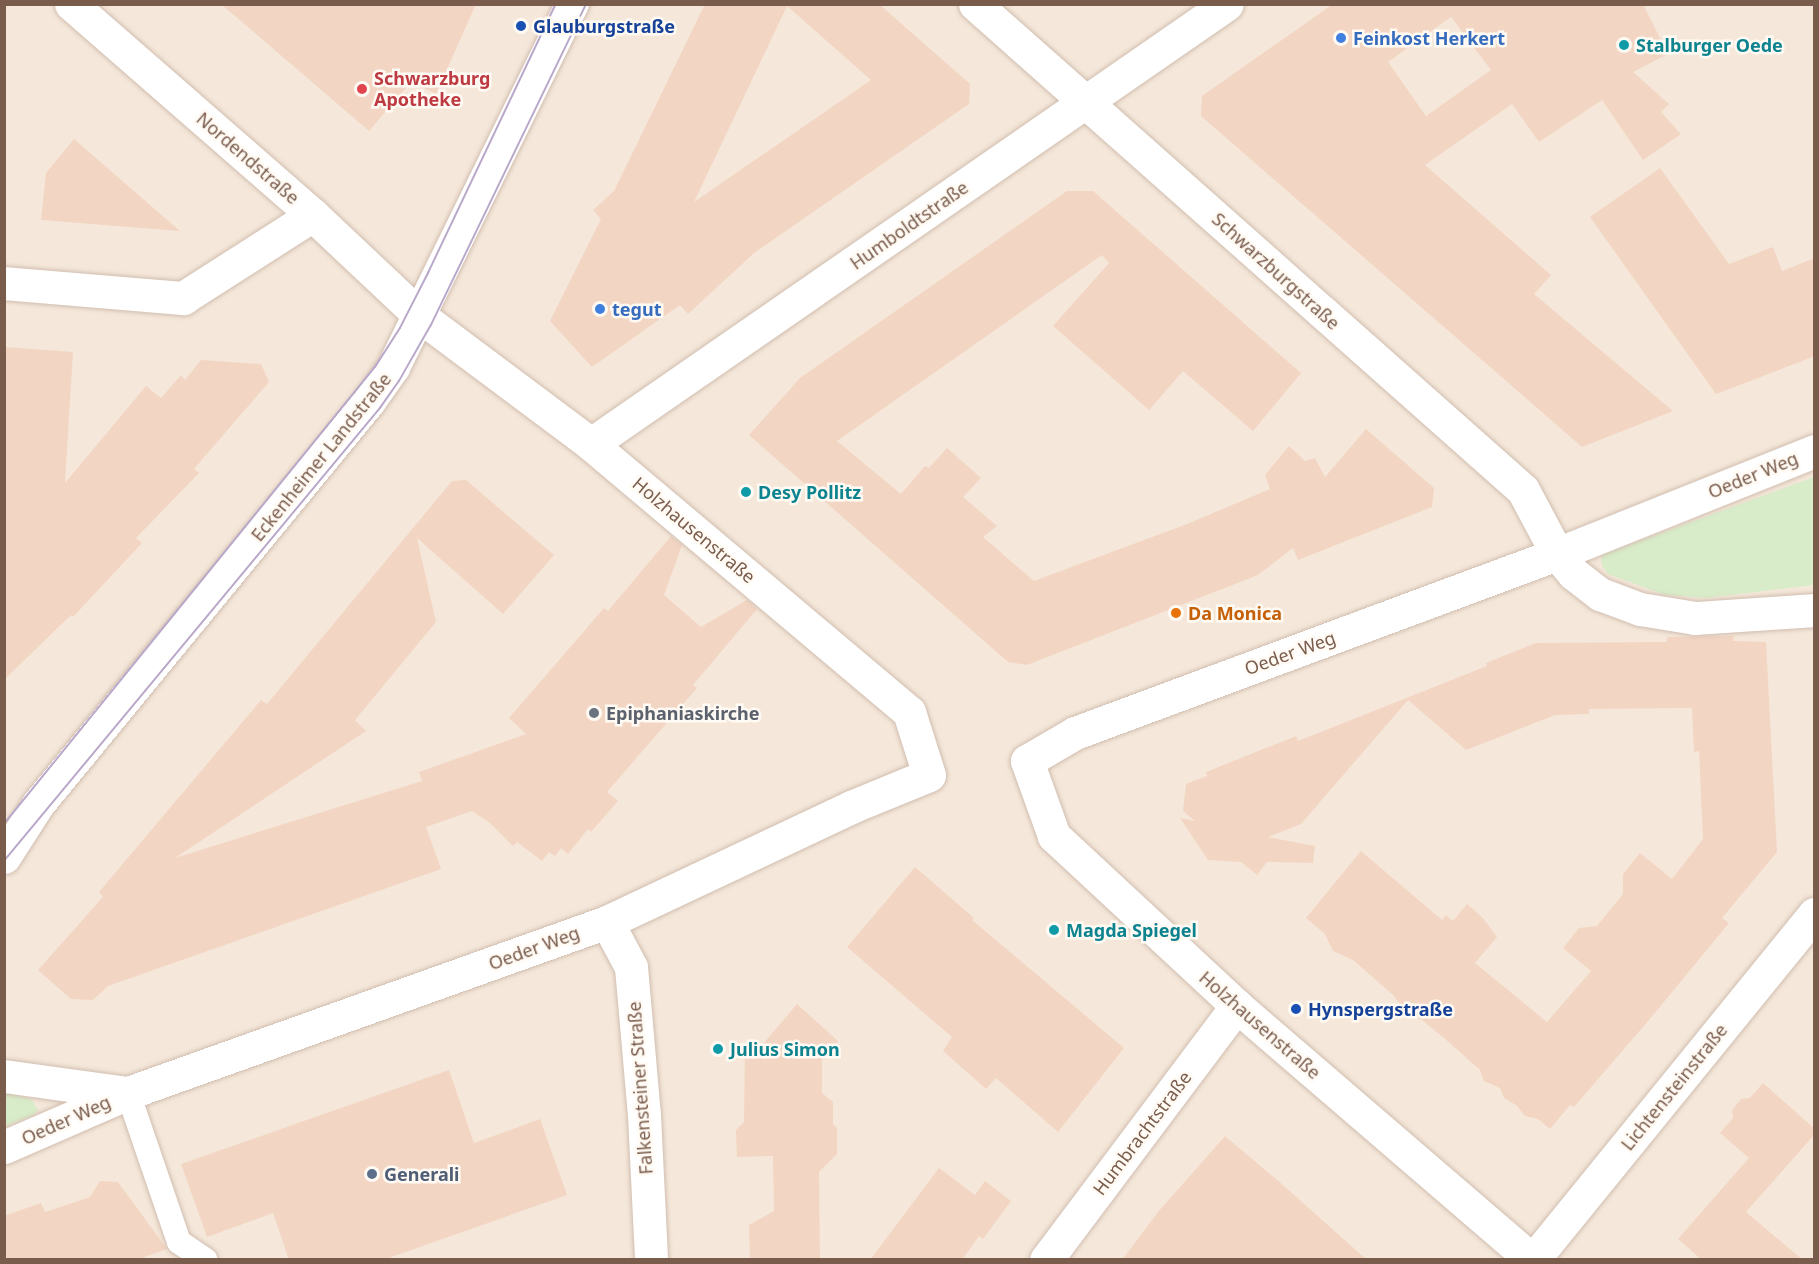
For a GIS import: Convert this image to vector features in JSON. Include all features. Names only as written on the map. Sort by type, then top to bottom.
[{"type":"street","name":"Nordendstraße","points":[[71,4],[313,215],[420,316]]},
{"type":"street","name":"Eckenheimer Landstraße","points":[[4,857],[38,804],[369,402],[393,367],[572,4]]},
{"type":"street","name":"Schwarzburgstraße","points":[[975,4],[1523,490],[1557,554]]},
{"type":"street","name":"Humboldtstraße","points":[[591,444],[1227,4]]},
{"type":"street","points":[[4,283],[183,298],[313,215]]},
{"type":"street","name":"Holzhausenstraße","points":[[420,316],[591,444],[909,712],[929,775]]},
{"type":"street","name":"Oeder Weg","points":[[1027,761],[1075,733],[1557,554],[1815,451]]},
{"type":"street","points":[[1557,554],[1574,574],[1600,594],[1640,609],[1695,618],[1815,610]]},
{"type":"street","name":"Holzhausenstraße","points":[[1027,761],[1054,836],[1237,1006],[1532,1260]]},
{"type":"street","name":"Oeder Weg","points":[[4,1147],[128,1093],[608,922],[851,807],[929,775]]},
{"type":"street","name":"Eckenheimer Landstraße","points":[[4,834],[38,804]]},
{"type":"street","name":"Lichtensteinstraße","points":[[1532,1260],[1815,914]]},
{"type":"street","name":"Falkensteiner Straße","points":[[608,922],[631,967],[644,1114],[651,1260]]},
{"type":"street","name":"Humbrachtstraße","points":[[1046,1260],[1237,1006]]},
{"type":"street","name":"Oeder Weg","points":[[4,1076],[128,1093]]},
{"type":"lane","points":[[128,1093],[179,1242],[206,1260]]},
{"type":"shaded area","points":[[5,5],[1814,5],[1814,1259],[5,1259]]},
{"type":"green space","points":[[1814,477],[1814,585],[1706,598],[1665,595],[1608,574],[1602,566],[1601,555]]},
{"type":"green space","points":[[5,1093],[31,1099],[38,1110],[34,1115],[5,1126]]},
{"type":"building","points":[[221,4],[476,4],[436,94],[411,82],[369,131]]},
{"type":"building","points":[[705,4],[879,4],[970,84],[969,104],[754,253],[688,314],[680,305],[592,367],[550,321],[601,219],[593,210],[614,191]],"holes":[[[787,6],[871,80],[694,202]]]},
{"type":"building","points":[[1333,4],[1643,4],[1668,54],[1633,72],[1669,104],[1661,112],[1681,134],[1643,160],[1602,100],[1539,142],[1512,104],[1425,165],[1551,275],[1534,294],[1673,411],[1582,447],[1201,116],[1202,96]],"holes":[[[1451,17],[1491,70],[1426,116],[1388,62]]]},
{"type":"building","points":[[74,139],[180,231],[41,220],[46,173]]},
{"type":"building","points":[[1660,168],[1729,264],[1773,247],[1782,271],[1815,258],[1815,356],[1716,394],[1590,217]]},
{"type":"building","points":[[1067,191],[1093,191],[1301,373],[1253,431],[1183,371],[1149,410],[1053,326],[1109,263],[1102,255],[837,441],[901,494],[925,466],[929,468],[947,448],[981,478],[963,497],[997,526],[983,537],[1034,581],[1187,524],[1270,489],[1265,475],[1289,446],[1305,461],[1315,458],[1325,477],[1366,429],[1434,488],[1432,507],[1298,560],[1293,548],[1258,575],[1027,665],[1008,662],[749,435],[800,378]]},
{"type":"building","points":[[4,347],[73,352],[65,483],[146,386],[161,398],[181,375],[185,380],[201,360],[261,364],[269,382],[194,469],[199,473],[136,538],[142,543],[73,617],[71,615],[4,680]]},
{"type":"building","points":[[466,480],[554,555],[503,614],[417,538],[436,622],[355,720],[366,731],[175,858],[422,781],[419,772],[526,734],[509,718],[604,608],[608,611],[671,536],[682,545],[664,595],[701,627],[747,600],[757,609],[693,685],[697,688],[607,792],[618,801],[591,832],[588,829],[568,854],[561,848],[555,856],[549,852],[542,861],[517,842],[513,846],[490,823],[472,811],[426,827],[441,869],[108,986],[93,1000],[71,999],[38,970],[103,897],[99,892],[261,700],[267,704],[452,481]]},
{"type":"building","points":[[1734,636],[1733,641],[1766,642],[1777,852],[1722,918],[1729,923],[1574,1107],[1570,1105],[1550,1129],[1538,1119],[1525,1116],[1516,1105],[1504,1098],[1500,1088],[1484,1081],[1480,1070],[1444,1038],[1422,1020],[1407,1014],[1394,996],[1353,960],[1333,951],[1325,934],[1306,918],[1361,851],[1442,920],[1446,915],[1453,921],[1467,904],[1483,918],[1497,937],[1475,963],[1547,1022],[1591,971],[1563,948],[1579,928],[1597,926],[1623,894],[1623,874],[1640,853],[1672,879],[1703,839],[1699,751],[1694,752],[1692,708],[1589,709],[1589,714],[1555,715],[1466,750],[1408,700],[1301,824],[1268,837],[1315,846],[1313,863],[1267,862],[1257,875],[1241,862],[1208,860],[1180,818],[1195,821],[1183,811],[1186,784],[1207,776],[1206,772],[1296,736],[1298,741],[1487,666],[1486,663],[1536,643],[1667,642],[1667,637]]},
{"type":"building","points":[[915,867],[974,918],[972,920],[1124,1048],[1058,1132],[996,1078],[986,1089],[943,1051],[952,1037],[847,947]]},
{"type":"building","points":[[797,1004],[838,1041],[822,1060],[822,1093],[833,1102],[833,1124],[837,1128],[837,1154],[819,1172],[820,1260],[750,1260],[749,1225],[774,1211],[773,1156],[737,1157],[736,1130],[744,1122],[745,1045],[763,1044]]},
{"type":"building","name":"Generali","points":[[449,1070],[474,1143],[540,1119],[567,1195],[383,1260],[289,1260],[273,1213],[207,1237],[181,1164]]},
{"type":"building","points":[[1763,1083],[1815,1129],[1815,1134],[1746,1212],[1803,1260],[1702,1260],[1678,1239],[1749,1158],[1720,1133],[1733,1118],[1732,1110],[1741,1099],[1750,1098]]},
{"type":"building","points":[[1225,1136],[1367,1260],[1122,1260],[1158,1212]]},
{"type":"building","points":[[939,1168],[975,1195],[985,1181],[1011,1201],[983,1239],[979,1236],[962,1260],[870,1260]]},
{"type":"building","points":[[100,1181],[118,1182],[167,1249],[136,1260],[4,1260],[4,1216],[41,1203],[45,1212],[90,1197]]},
{"type":"tram line","points":[[4,824],[375,367],[400,328],[428,273],[556,4]]},
{"type":"tram line","points":[[4,861],[380,408],[399,381],[431,325],[586,4]]},
{"type":"place","name":"Glauburgstraße","points":[[521,26]]},
{"type":"place","name":"Feinkost Herkert","points":[[1341,38]]},
{"type":"place","name":"Stalburger Oede","points":[[1624,45]]},
{"type":"place","name":"Schwarzburg Apotheke","points":[[362,89]]},
{"type":"place","name":"tegut","points":[[600,309]]},
{"type":"place","name":"Desy Pollitz","points":[[746,492]]},
{"type":"place","name":"Da Monica","points":[[1176,613]]},
{"type":"place","name":"Epiphaniaskirche","points":[[594,713]]},
{"type":"place","name":"Magda Spiegel","points":[[1054,930]]},
{"type":"place","name":"Hynspergstraße","points":[[1296,1009]]},
{"type":"place","name":"Julius Simon","points":[[718,1049]]},
{"type":"place","name":"Generali","points":[[372,1174]]}]
